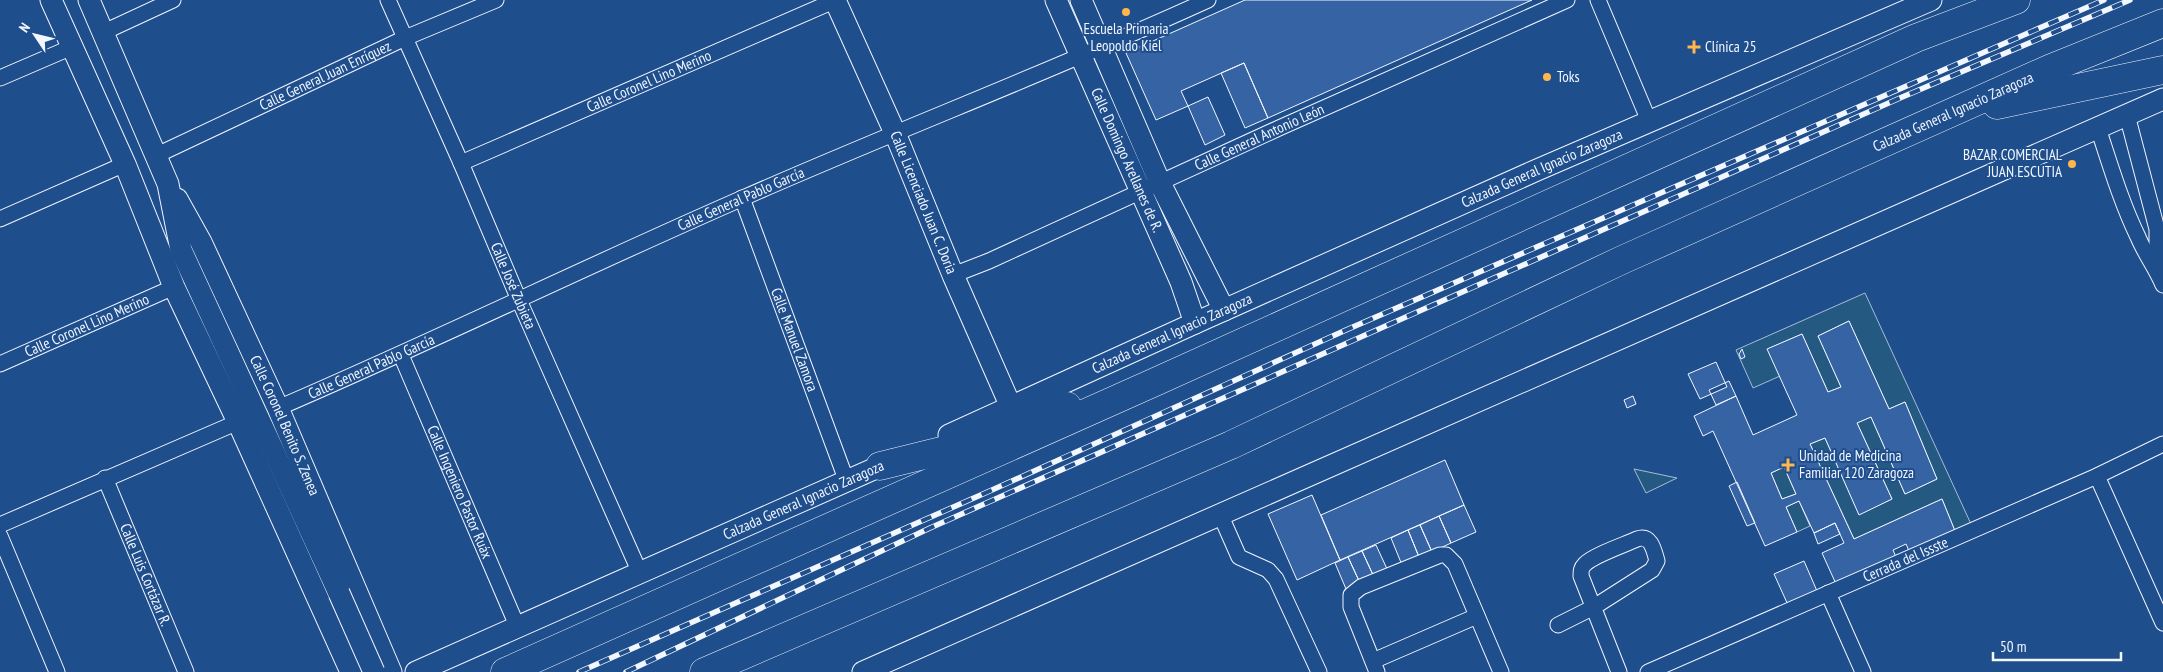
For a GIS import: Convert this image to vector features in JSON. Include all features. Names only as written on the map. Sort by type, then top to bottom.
[{"type":"highway","points":[[1916,38],[1957,12],[1982,0]]},
{"type":"highway","points":[[505,672],[1155,382],[1916,38],[2016,0]]},
{"type":"highway","name":"Calzada General Ignacio Zaragoza","points":[[704,672],[1232,445],[1622,260],[2049,69],[2163,23]]},
{"type":"highway","points":[[1939,118],[2163,70]]},
{"type":"highway","points":[[880,466],[953,448],[1023,418],[1155,382]]},
{"type":"street","name":"Calle Coronel Benito S. Zenea","points":[[52,0],[141,200],[174,287],[238,422],[351,672]]},
{"type":"street","name":"Calle Coronel Benito S. Zenea","points":[[89,0],[168,184],[202,242],[278,408],[391,672]]},
{"type":"street","points":[[104,32],[173,0]]},
{"type":"street","name":"Calle José Zubieta","points":[[388,0],[462,163],[519,300],[640,573]]},
{"type":"street","name":"Calle General Juan Enríquez","points":[[157,155],[405,38],[496,0]]},
{"type":"street","name":"Calle Licenciado Juan C. Doria","points":[[835,0],[895,133],[953,275],[1011,407]]},
{"type":"street","name":"Calle Coronel Lino Merino","points":[[462,163],[835,0]]},
{"type":"street","name":"Calle Domingo Arellanes de R.","points":[[1056,0],[1181,282],[1195,322]]},
{"type":"street","name":"Calle Domingo Arellanes de R.","points":[[1081,0],[1160,183],[1202,270],[1224,310]]},
{"type":"street","name":"Calle General Pablo García","points":[[278,408],[401,355],[742,198],[1102,48],[1208,0]]},
{"type":"street","name":"Calle General Antonio León","points":[[953,275],[989,261],[1567,0]]},
{"type":"street","points":[[1598,0],[1649,121]]},
{"type":"street","name":"Calzada General Ignacio Zaragoza","points":[[416,672],[846,482],[1195,322],[1649,121],[1931,0]]},
{"type":"street","points":[[0,78],[72,47]]},
{"type":"street","points":[[863,672],[2163,99]]},
{"type":"street","points":[[2126,115],[2157,230],[2157,270]]},
{"type":"street","points":[[2098,128],[2138,238],[2157,270],[2163,285]]},
{"type":"street","points":[[0,220],[125,164]]},
{"type":"street","name":"Calle Coronel Benito S. Zenea","points":[[168,184],[181,250],[374,672]]},
{"type":"street","name":"Calle Manuel Zamora","points":[[742,198],[846,482]]},
{"type":"street","name":"Calle Coronel Benito S. Zenea","points":[[141,200],[181,250]]},
{"type":"street","points":[[1181,282],[1202,270]]},
{"type":"street","name":"Calle Coronel Lino Merino","points":[[0,364],[174,287]]},
{"type":"street","name":"Calle Ingeniero Pastor Ruáx","points":[[401,355],[518,628]]},
{"type":"street","points":[[0,525],[238,422]]},
{"type":"street","name":"Cerrada del Issste","points":[[1648,672],[2096,476],[2163,444]]},
{"type":"street","points":[[2096,476],[2163,623]]},
{"type":"street","name":"Calle Luis Cortázar R.","points":[[105,478],[186,672]]},
{"type":"street","points":[[1220,514],[1238,557],[1268,570],[1276,579],[1319,672]]},
{"type":"street","points":[[0,536],[57,672]]},
{"type":"street","points":[[1558,625],[1594,607],[1652,570],[1657,561],[1648,541],[1644,538],[1637,539],[1590,561],[1582,567],[1581,576],[1594,607],[1619,672]]},
{"type":"street","points":[[1477,616],[1375,667],[1350,601],[1351,595],[1361,587],[1434,556],[1446,555],[1454,564],[1477,616],[1501,672]]},
{"type":"street","points":[[1828,593],[1863,672]]},
{"type":"street","points":[[335,635],[340,639],[356,637],[362,632],[368,620]]},
{"type":"shaded area","points":[[1865,293],[1971,524],[1955,531],[1942,499],[1854,539],[1810,444],[1825,438],[1859,514],[1892,499],[1857,423],[1871,417],[1905,494],[1937,479],[1905,402],[1889,409],[1849,321],[1818,336],[1841,387],[1828,392],[1802,334],[1768,349],[1780,376],[1753,388],[1736,350]]},
{"type":"shaded area","points":[[1784,467],[1796,494],[1782,499],[1771,473]]},
{"type":"shaded area","points":[[1634,469],[1677,478],[1646,493]]},
{"type":"shaded area","points":[[1799,501],[1810,526],[1797,532],[1786,507]]},
{"type":"building","points":[[1245,0],[1532,0],[1268,118],[1244,63],[1181,91],[1188,106],[1156,120],[1126,53]]},
{"type":"building","points":[[1244,63],[1268,118],[1245,128],[1221,73]]},
{"type":"building","points":[[1208,97],[1225,135],[1205,145],[1188,106]]},
{"type":"building","points":[[1849,321],[1889,409],[1905,402],[1937,479],[1905,494],[1871,417],[1857,423],[1892,499],[1859,515],[1825,438],[1810,444],[1854,539],[1942,499],[1955,531],[1909,551],[1906,544],[1893,550],[1896,557],[1836,584],[1822,553],[1844,543],[1835,523],[1814,533],[1799,501],[1786,507],[1797,532],[1765,546],[1713,431],[1703,436],[1694,416],[1736,396],[1753,435],[1797,415],[1767,349],[1802,334],[1828,392],[1841,387],[1818,336]],"holes":[[[1784,467],[1796,494],[1782,499],[1771,473]]]},
{"type":"building","points":[[1742,349],[1745,357],[1741,359],[1739,354]]},
{"type":"building","points":[[1716,362],[1727,387],[1700,399],[1688,374]]},
{"type":"building","points":[[1729,381],[1736,396],[1716,405],[1709,390]]},
{"type":"building","points":[[1633,396],[1636,404],[1627,408],[1624,400]]},
{"type":"building","points":[[1445,460],[1464,505],[1340,560],[1321,515]]},
{"type":"building","points":[[1737,482],[1755,523],[1747,526],[1729,486]]},
{"type":"building","points":[[1312,495],[1340,560],[1297,580],[1268,514]]},
{"type":"building","points":[[1464,505],[1476,532],[1451,543],[1439,516]]},
{"type":"building","points":[[1439,516],[1451,543],[1432,552],[1420,525]]},
{"type":"building","points":[[1835,523],[1840,534],[1818,544],[1814,533]]},
{"type":"building","points":[[1420,525],[1432,552],[1419,557],[1408,530]]},
{"type":"building","points":[[1408,530],[1419,557],[1402,565],[1391,538]]},
{"type":"building","points":[[1376,545],[1388,571],[1374,577],[1362,551]]},
{"type":"building","points":[[1362,551],[1374,577],[1360,583],[1348,557]]},
{"type":"building","points":[[1348,557],[1360,583],[1346,589],[1335,563]]},
{"type":"building","points":[[1804,561],[1817,591],[1788,605],[1774,574]]},
{"type":"railway","points":[[579,672],[992,490],[1346,330],[2104,0]]},
{"type":"railway","points":[[626,672],[930,528],[1900,98],[2130,0]]},
{"type":"place","name":"Escuela Primaria Leopoldo Kiel","points":[[1126,12]]},
{"type":"place","name":"Clínica 25","points":[[1694,47]]},
{"type":"place","name":"Toks","points":[[1547,77]]},
{"type":"place","name":"BAZAR COMERCIAL JUAN ESCUTIA","points":[[2072,164]]},
{"type":"place","name":"Unidad de Medicina Familiar 120 Zaragoza","points":[[1788,465]]}]
